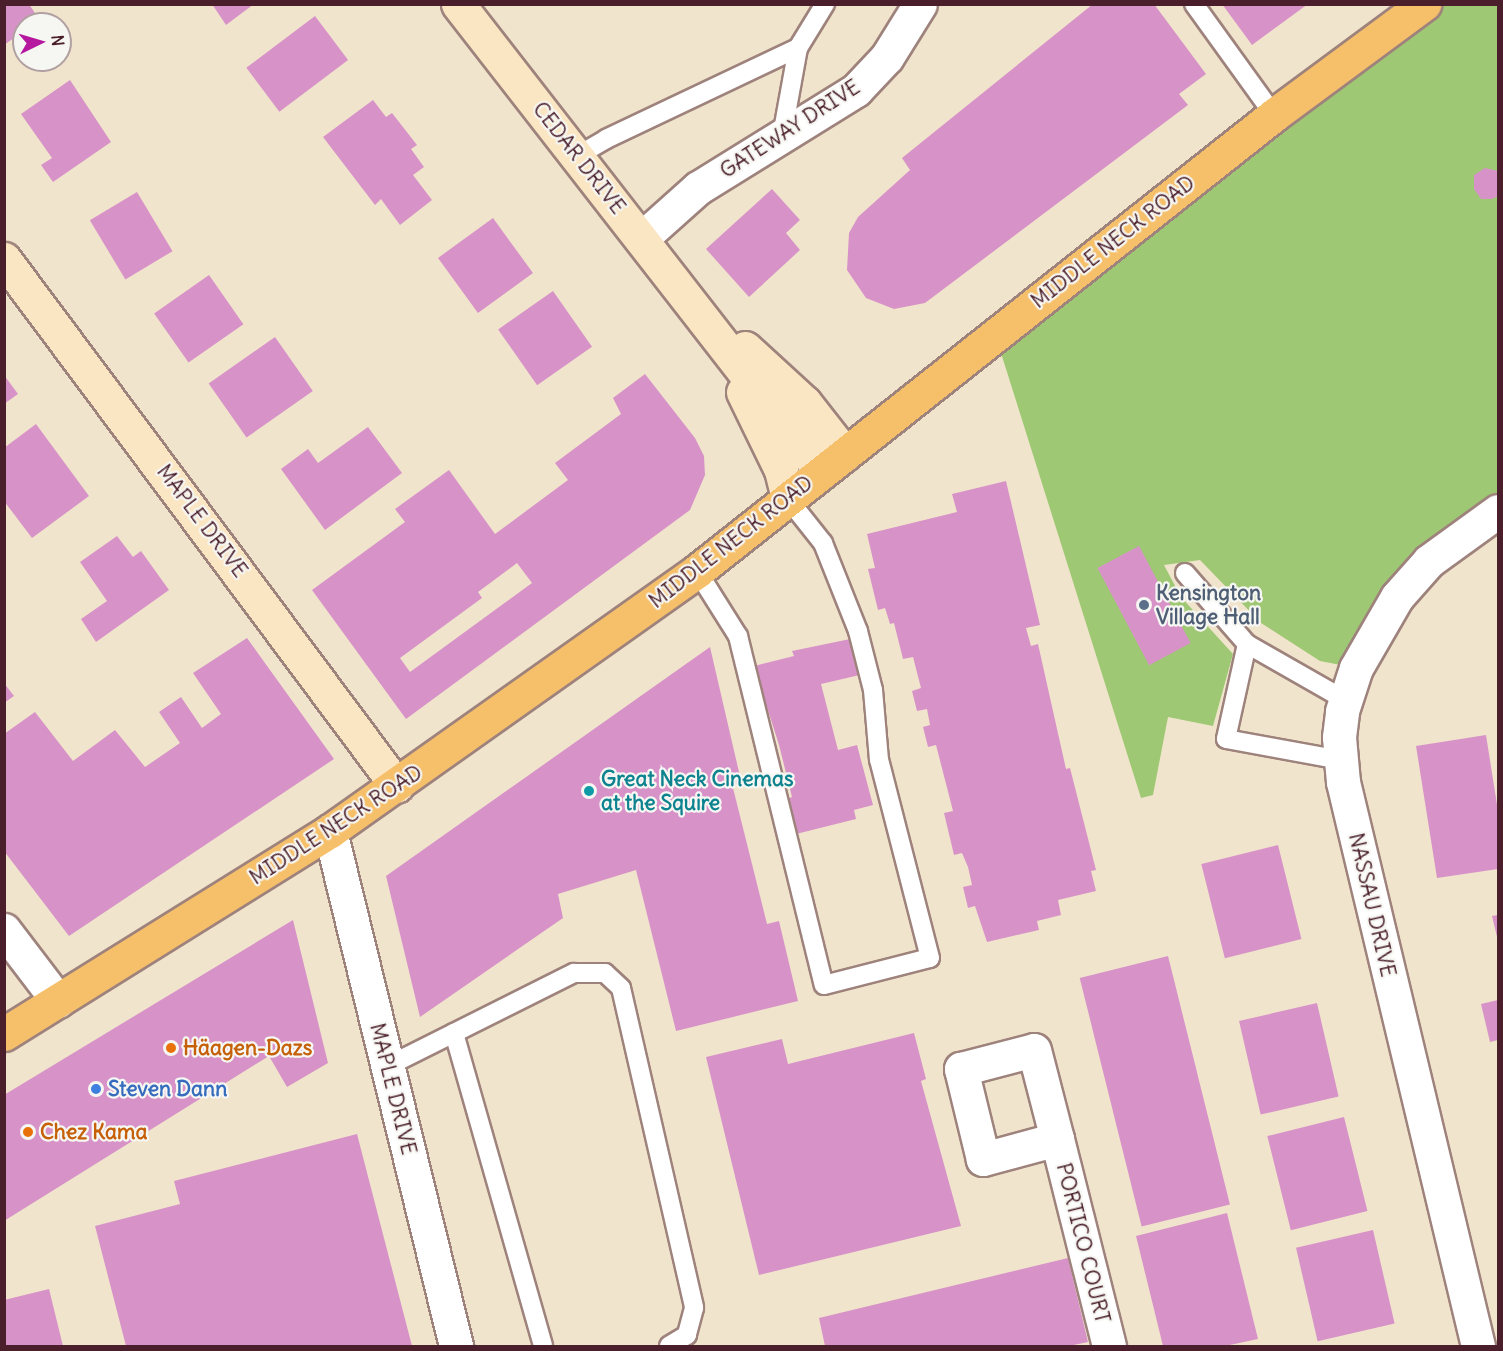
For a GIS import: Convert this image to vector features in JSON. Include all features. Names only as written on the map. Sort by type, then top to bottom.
[{"type":"main road","name":"MIDDLE NECK ROAD","points":[[4,1034],[330,831],[397,786],[697,571],[1274,115],[1424,4]]},
{"type":"street","name":"CEDAR DRIVE","points":[[458,4],[699,312],[767,366],[805,403],[834,463]]},
{"type":"street","name":"GATEWAY DRIVE","points":[[642,238],[698,188],[856,90],[887,57],[914,6]]},
{"type":"street","name":"MAPLE DRIVE","points":[[4,259],[397,786]]},
{"type":"street","points":[[699,312],[754,412],[781,470],[788,499]]},
{"type":"street","name":"NASSAU DRIVE","points":[[1478,1347],[1340,760],[1346,700],[1356,668],[1396,597],[1429,561],[1468,531],[1498,514]]},
{"type":"street","name":"MAPLE DRIVE","points":[[330,831],[456,1347]]},
{"type":"street","points":[[4,930],[58,1001]]},
{"type":"street","name":"PORTICO COURT","points":[[1057,1139],[1109,1347]]},
{"type":"lane","points":[[782,136],[798,48],[825,4]]},
{"type":"lane","points":[[1194,4],[1274,115]]},
{"type":"lane","points":[[577,156],[606,138],[798,48]]},
{"type":"lane","points":[[697,571],[738,636],[824,985],[930,958],[879,760],[873,690],[858,631],[823,543],[788,499]]},
{"type":"lane","points":[[1185,573],[1248,644],[1346,700]]},
{"type":"lane","points":[[1248,644],[1226,739],[1340,760]]},
{"type":"lane","points":[[388,1066],[574,973],[604,974],[621,988],[694,1308],[687,1335],[669,1347]]},
{"type":"lane","points":[[454,1033],[543,1347]]},
{"type":"green space","points":[[1424,5],[1498,5],[1498,516],[1469,531],[1356,668],[1320,661],[1261,623],[1200,560],[1164,565],[1181,597],[1233,654],[1213,726],[1168,717],[1153,795],[1141,798],[995,334]]},
{"type":"building","points":[[4,4],[29,4],[34,12],[12,12],[12,39],[4,45]]},
{"type":"building","points":[[212,4],[254,4],[226,25]]},
{"type":"building","points":[[1093,4],[1154,4],[1206,74],[1179,94],[1188,105],[925,303],[894,309],[866,298],[847,270],[849,233],[858,217],[910,170],[902,158]]},
{"type":"building","points":[[1222,4],[1308,4],[1252,45]]},
{"type":"building","points":[[315,16],[348,60],[279,112],[246,68]]},
{"type":"building","points":[[70,80],[111,142],[53,182],[41,165],[52,158],[21,114]]},
{"type":"building","points":[[373,100],[386,117],[392,113],[417,145],[411,149],[424,167],[413,175],[432,200],[400,225],[381,199],[375,205],[323,137]]},
{"type":"building","points":[[1485,168],[1498,171],[1498,196],[1492,199],[1481,199],[1474,189],[1474,175]]},
{"type":"building","points":[[772,189],[800,220],[786,233],[800,250],[749,297],[706,249]]},
{"type":"building","points":[[137,192],[173,251],[125,279],[90,220]]},
{"type":"building","points":[[493,218],[533,273],[478,313],[438,258]]},
{"type":"building","points":[[209,275],[243,324],[189,363],[154,313]]},
{"type":"building","points":[[553,291],[592,347],[537,385],[498,329]]},
{"type":"building","points":[[275,337],[313,391],[247,438],[209,383]]},
{"type":"building","points":[[645,374],[695,438],[704,456],[705,475],[690,510],[406,719],[312,590],[405,522],[395,509],[449,470],[495,534],[568,480],[555,463],[621,414],[613,398]],"holes":[[[517,563],[532,583],[410,672],[400,658],[482,598],[478,592]]]},
{"type":"building","points":[[4,375],[18,394],[4,404]]},
{"type":"building","points":[[36,424],[89,496],[32,538],[4,501],[4,448]]},
{"type":"building","points":[[368,427],[402,473],[325,530],[281,469],[308,449],[318,463]]},
{"type":"building","points":[[1006,481],[1040,625],[1026,628],[1031,646],[1038,644],[1066,769],[1070,768],[1096,870],[1091,871],[1096,891],[1058,900],[1061,915],[1037,921],[1039,930],[987,942],[975,906],[968,908],[963,887],[972,885],[968,867],[962,853],[954,855],[944,813],[953,811],[936,745],[928,747],[923,727],[930,725],[927,709],[917,711],[912,691],[921,688],[913,657],[903,659],[894,623],[890,624],[885,608],[878,610],[868,569],[875,568],[867,534],[957,512],[952,494]]},
{"type":"building","points":[[117,536],[133,557],[141,551],[169,590],[96,642],[81,619],[107,601],[80,562]]},
{"type":"building","name":"Kensington Village Hall","points":[[1139,546],[1191,643],[1149,665],[1098,568]]},
{"type":"building","points":[[247,638],[334,759],[69,936],[4,851],[4,734],[35,712],[73,761],[115,730],[145,767],[180,743],[159,712],[181,697],[202,728],[221,714],[193,673]]},
{"type":"building","points":[[855,638],[864,674],[821,684],[838,750],[857,745],[873,805],[854,810],[856,819],[796,834],[787,799],[792,797],[779,745],[754,666],[794,656],[792,651]]},
{"type":"building","points":[[710,647],[742,785],[732,784],[767,924],[779,921],[798,1001],[676,1031],[636,870],[558,894],[563,918],[420,1017],[386,876]]},
{"type":"building","points":[[4,683],[14,696],[4,703]]},
{"type":"building","points":[[1486,735],[1498,811],[1498,869],[1437,878],[1416,746]]},
{"type":"building","points":[[1278,845],[1301,939],[1225,958],[1201,864]]},
{"type":"building","points":[[1498,915],[1498,941],[1492,916]]},
{"type":"building","points":[[293,920],[328,1063],[287,1087],[269,1056],[4,1221],[4,1095]]},
{"type":"building","points":[[1168,956],[1230,1204],[1142,1226],[1080,978]]},
{"type":"building","points":[[1498,1000],[1498,1040],[1490,1042],[1481,1004]]},
{"type":"building","points":[[1317,1003],[1339,1097],[1261,1115],[1239,1021]]},
{"type":"building","points":[[914,1033],[926,1079],[921,1081],[961,1226],[759,1275],[706,1057],[782,1039],[788,1064]]},
{"type":"building","points":[[1344,1117],[1367,1211],[1291,1230],[1267,1136]]},
{"type":"building","points":[[357,1134],[412,1346],[126,1346],[95,1226],[180,1204],[174,1181]]},
{"type":"building","points":[[1227,1213],[1258,1339],[1225,1346],[1163,1346],[1136,1236]]},
{"type":"building","points":[[1373,1230],[1395,1324],[1318,1341],[1296,1248]]},
{"type":"building","points":[[1068,1258],[1088,1342],[1069,1346],[825,1346],[819,1318]]},
{"type":"building","points":[[49,1289],[63,1346],[4,1346],[4,1300]]},
{"type":"place","name":"Kensington Village Hall","points":[[1144,605]]},
{"type":"place","name":"Great Neck Cinemas at the Squire","points":[[589,791]]},
{"type":"place","name":"Häagen-Dazs","points":[[171,1048]]},
{"type":"place","name":"Steven Dann","points":[[96,1089]]},
{"type":"place","name":"Chez Kama","points":[[28,1132]]}]
